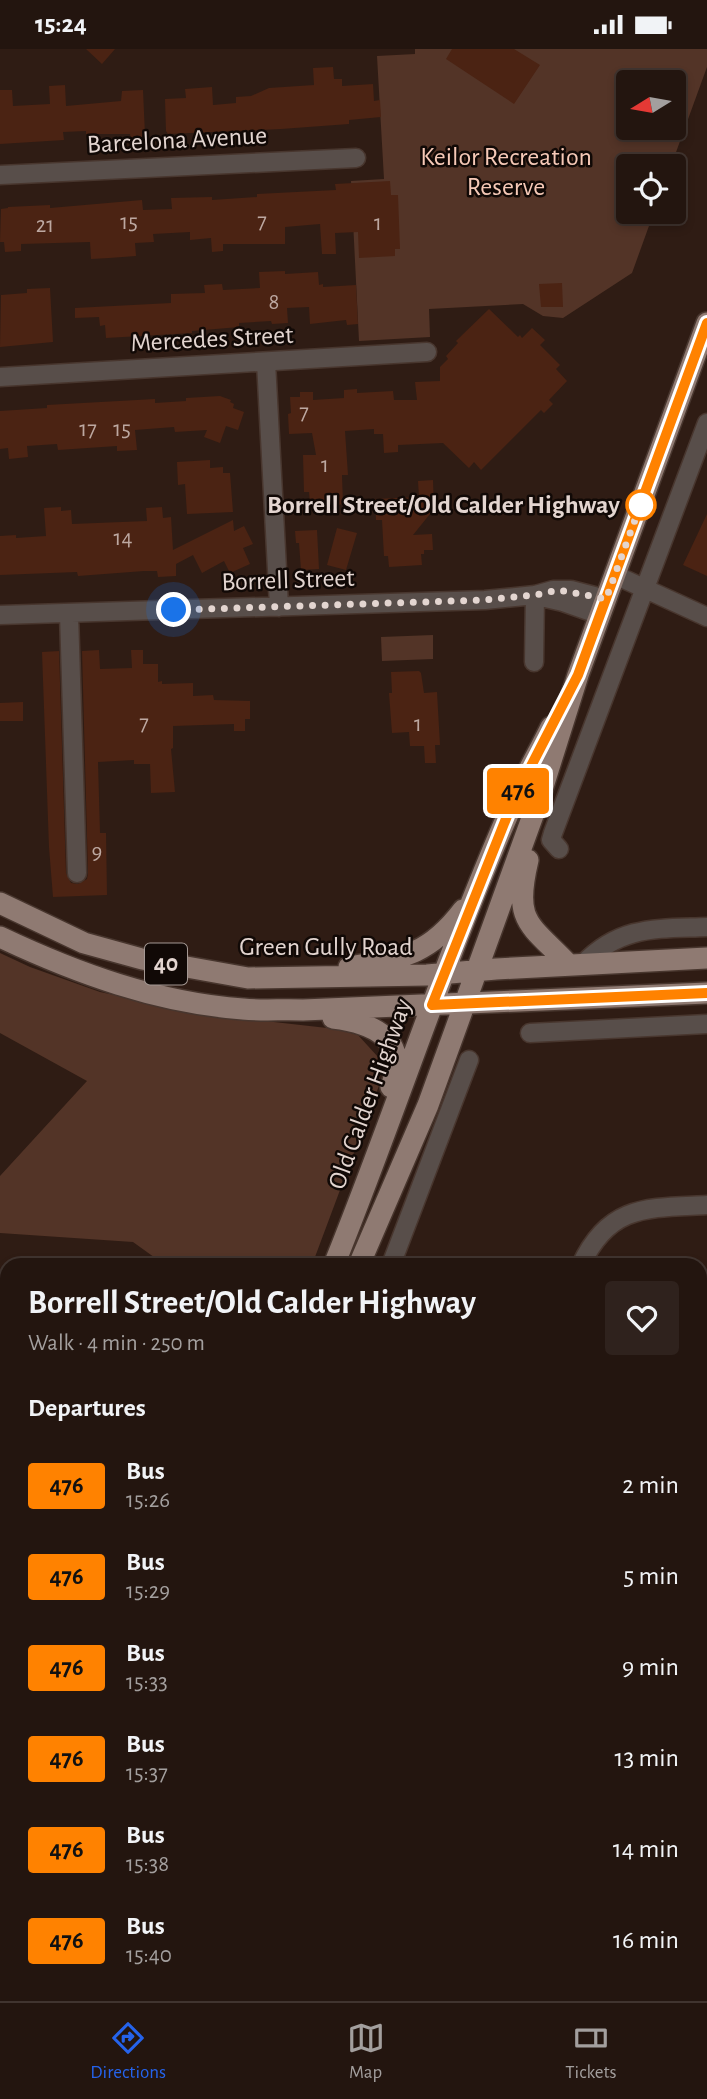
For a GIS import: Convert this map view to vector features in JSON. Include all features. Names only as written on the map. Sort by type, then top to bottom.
[{"type":"main road","name":"Old Calder Highway","points":[[362,1258],[428,1105],[540,796],[578,675],[707,323]]},
{"type":"main road","name":"Old Calder Highway","points":[[336,1258],[375,1165],[432,1005],[513,801],[578,675]]},
{"type":"main road","points":[[540,796],[522,885],[523,907],[526,919],[536,932],[576,964]]},
{"type":"main road","points":[[282,979],[398,959],[415,953],[448,929],[477,892]]},
{"type":"main road","name":"Green Gully Road","points":[[0,903],[84,943],[142,959],[229,976],[282,979],[444,974],[707,958]]},
{"type":"main road","name":"40","points":[[0,937],[82,973],[142,990],[243,1009],[432,1005],[707,992]]},
{"type":"main road","points":[[271,1009],[338,1018],[369,1026],[384,1035],[394,1053],[396,1072],[362,1168],[335,1258]]},
{"type":"street","name":"Barcelona Avenue","points":[[0,175],[356,158]]},
{"type":"street","name":"Mercedes Street","points":[[0,377],[426,352]]},
{"type":"street","points":[[266,362],[279,607]]},
{"type":"street","points":[[559,849],[551,840],[553,833],[707,423]]},
{"type":"street","points":[[615,575],[707,617]]},
{"type":"street","points":[[534,662],[535,595]]},
{"type":"street","name":"Borrell Street","points":[[0,615],[456,601],[535,595],[603,607]]},
{"type":"street","points":[[69,614],[77,873]]},
{"type":"street","points":[[576,964],[602,946],[629,934],[707,927]]},
{"type":"street","points":[[530,1033],[707,1024]]},
{"type":"street","points":[[394,1258],[469,1060]]},
{"type":"street","points":[[585,1258],[598,1235],[619,1219],[644,1210],[707,1206]]},
{"type":"green space","name":"Keilor Recreation Reserve","points":[[415,49],[707,49],[707,67],[686,125],[686,70],[616,70],[616,140],[680,140],[675,154],[616,154],[616,224],[650,224],[632,273],[563,318],[543,316],[523,304],[429,309],[430,337],[359,341],[351,181],[384,179],[377,56],[415,54]]},
{"type":"green space","points":[[433,635],[433,659],[382,661],[381,637]]},
{"type":"green space","points":[[0,953],[30,967],[100,992],[211,1015],[336,1029],[358,1035],[378,1057],[380,1083],[315,1258],[155,1258],[133,1242],[0,1233],[0,1176],[87,1081],[0,1033]]},
{"type":"building","points":[[86,49],[115,49],[102,64]]},
{"type":"building","points":[[452,49],[514,49],[540,65],[514,104],[446,59]]},
{"type":"building","points":[[333,67],[334,79],[342,79],[342,86],[373,84],[374,101],[380,100],[381,117],[349,120],[349,124],[281,129],[168,134],[166,131],[165,99],[186,98],[185,89],[212,87],[213,105],[236,103],[236,97],[251,96],[269,88],[314,85],[313,68]]},
{"type":"building","points":[[65,85],[66,106],[121,101],[122,91],[143,90],[145,135],[142,135],[142,139],[131,140],[130,134],[63,132],[64,140],[0,144],[0,90],[12,90],[13,106],[50,104],[49,86]]},
{"type":"building","points":[[390,181],[391,195],[398,195],[400,249],[395,249],[395,256],[359,258],[358,232],[335,233],[336,254],[322,254],[320,224],[285,227],[285,244],[223,244],[223,251],[212,252],[211,238],[190,240],[190,232],[153,234],[154,242],[135,243],[136,256],[109,258],[91,259],[90,242],[21,244],[21,251],[5,252],[4,242],[0,242],[1,209],[8,207],[50,205],[50,208],[142,200],[143,210],[172,209],[171,198],[212,197],[212,200],[257,197],[257,194],[336,190],[335,184]]},
{"type":"building","points":[[285,271],[285,274],[318,272],[319,285],[323,284],[323,287],[356,285],[358,324],[347,325],[346,320],[310,324],[309,307],[287,308],[288,323],[239,323],[239,327],[192,333],[106,338],[105,325],[100,326],[99,317],[75,318],[75,308],[171,303],[171,294],[205,293],[204,285],[222,284],[223,290],[260,288],[259,272]]},
{"type":"building","points":[[562,283],[563,307],[541,307],[539,284]]},
{"type":"building","points":[[50,288],[53,342],[0,347],[1,295],[27,293],[27,289]]},
{"type":"building","points":[[489,309],[518,337],[520,335],[522,338],[532,328],[545,340],[540,345],[560,365],[556,369],[567,381],[549,400],[553,404],[544,413],[541,410],[481,470],[474,462],[469,468],[443,443],[398,445],[398,452],[384,453],[383,434],[374,434],[374,429],[345,431],[348,475],[342,475],[343,504],[318,509],[318,502],[310,503],[309,492],[304,492],[303,455],[316,455],[312,433],[289,434],[290,397],[300,397],[300,392],[313,392],[313,400],[344,398],[344,390],[357,389],[357,393],[393,391],[394,400],[417,400],[415,382],[440,381],[440,367],[458,343],[456,341]]},
{"type":"building","points":[[220,396],[231,400],[233,408],[244,412],[238,430],[226,426],[220,443],[204,437],[207,430],[175,432],[174,427],[135,430],[137,450],[117,451],[117,446],[58,450],[57,444],[27,446],[28,457],[9,459],[8,448],[0,449],[0,411],[47,408],[47,405],[155,399],[155,403]]},
{"type":"building","points":[[210,460],[210,468],[223,467],[223,473],[230,473],[233,512],[187,514],[185,484],[178,485],[177,462]]},
{"type":"building","points":[[433,480],[434,509],[413,535],[432,534],[433,550],[424,550],[424,554],[421,554],[422,565],[389,567],[388,556],[384,556],[382,520],[376,520],[375,499],[419,497],[418,481]]},
{"type":"building","points":[[61,507],[61,511],[71,510],[72,524],[147,521],[146,508],[162,507],[163,518],[171,517],[173,550],[233,520],[234,531],[244,526],[253,544],[243,548],[250,564],[230,573],[224,561],[202,573],[193,555],[176,564],[176,576],[158,577],[157,571],[78,576],[77,572],[0,575],[0,536],[46,536],[44,508]]},
{"type":"building","points":[[707,514],[707,576],[683,565]]},
{"type":"building","points":[[337,528],[357,533],[346,570],[327,565]]},
{"type":"building","points":[[317,530],[319,569],[301,570],[299,543],[296,543],[295,531]]},
{"type":"building","points":[[99,650],[100,669],[132,668],[131,650],[143,650],[143,664],[158,664],[158,682],[193,683],[193,696],[213,695],[214,700],[250,701],[250,719],[245,719],[245,731],[234,731],[234,724],[173,726],[171,749],[175,792],[151,793],[150,764],[134,764],[134,760],[98,762],[100,833],[106,833],[107,895],[53,897],[42,652],[59,651],[66,873],[71,883],[78,884],[87,879],[88,873],[82,651]]},
{"type":"building","points":[[419,671],[424,693],[437,692],[440,745],[435,745],[436,763],[425,763],[424,746],[410,746],[409,732],[392,733],[389,693],[392,693],[391,672]]},
{"type":"building","points":[[23,702],[23,721],[0,721],[0,703]]},
{"type":"bus line","name":"476","points":[[707,323],[578,675],[513,801],[432,1005],[707,993]]},
{"type":"place","name":"Borrell Street/Old Calder Highway","points":[[641,505]]},
{"type":"route","points":[[174,610],[485,600],[535,595],[553,590],[577,591],[606,599],[643,498],[641,505]]}]
